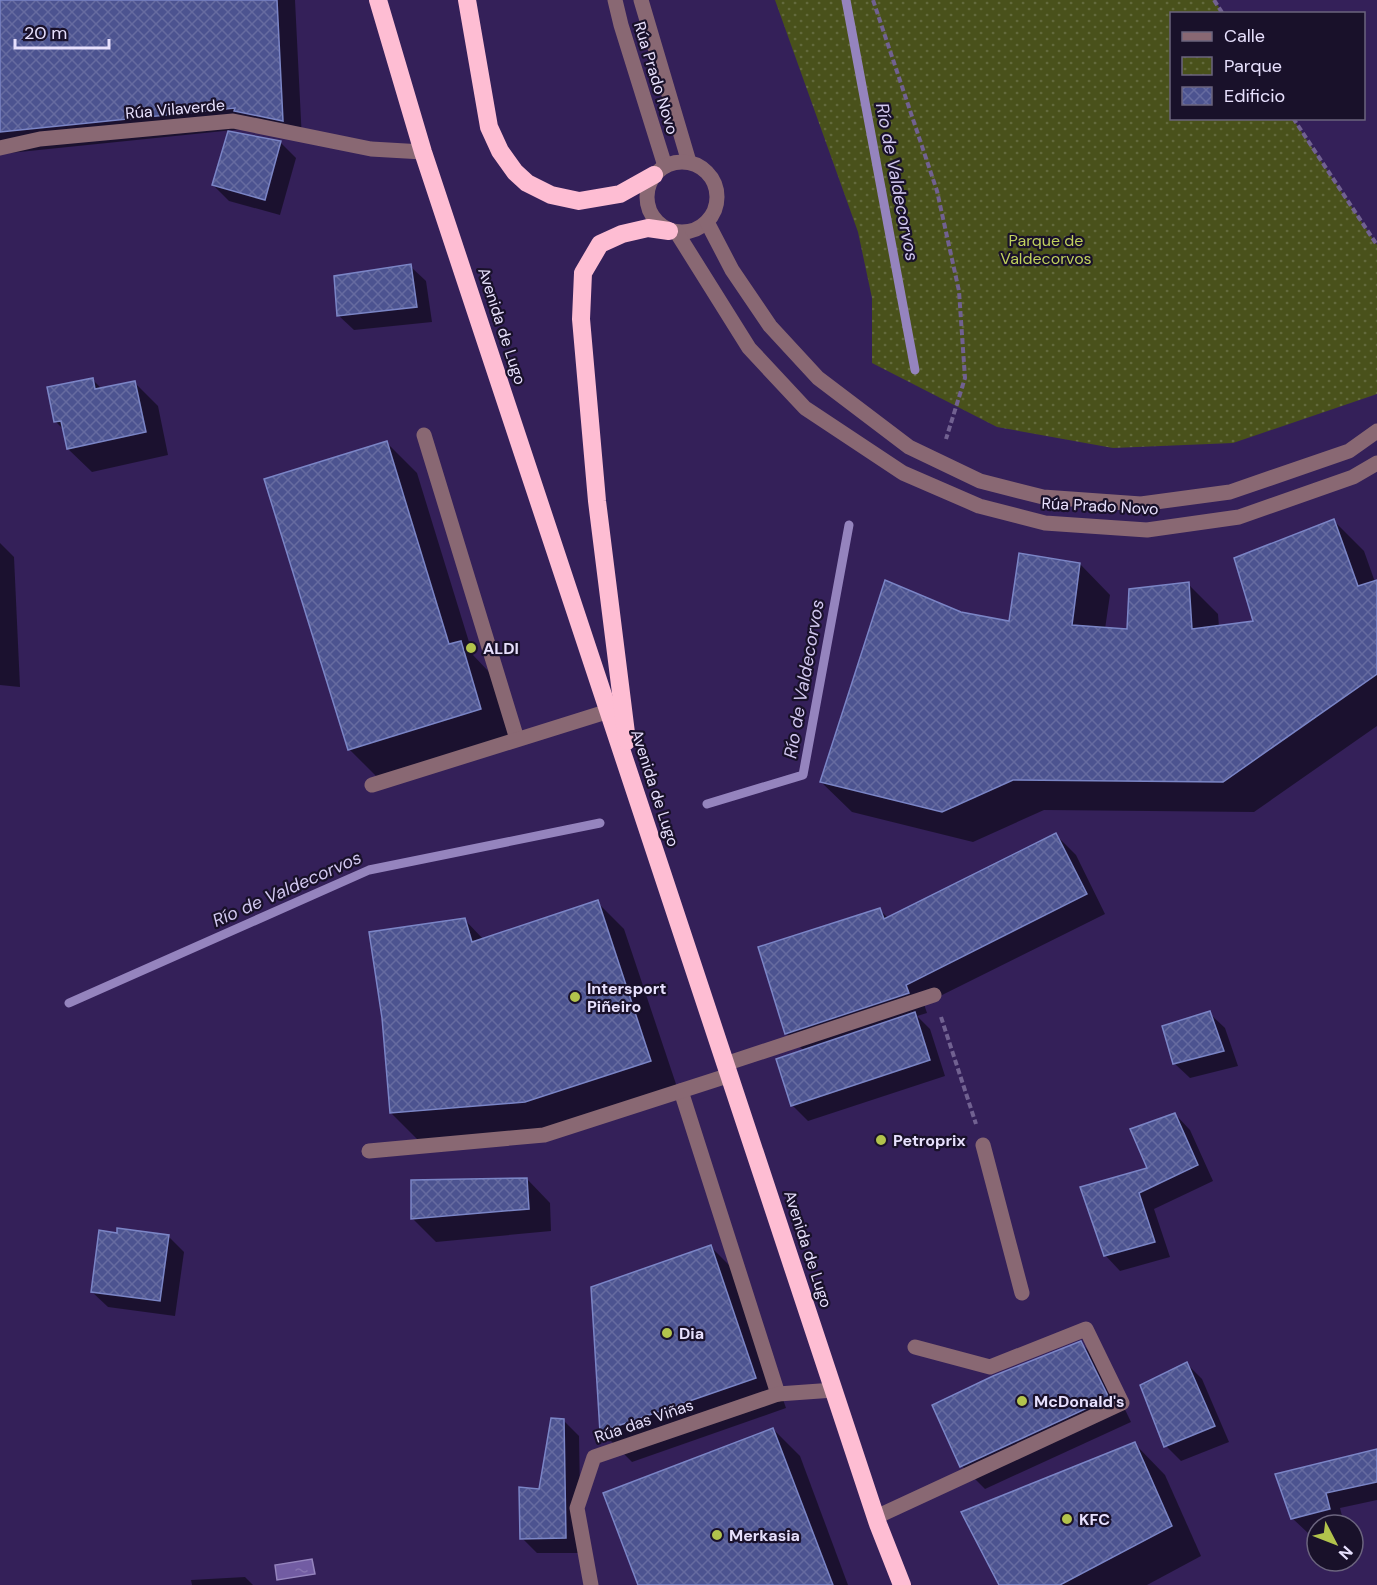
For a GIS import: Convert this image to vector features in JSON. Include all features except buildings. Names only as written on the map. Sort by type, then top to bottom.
[{"type":"highway","points":[[467,0],[489,127],[500,151],[514,172],[527,183],[551,195],[579,201],[620,194],[659,171]]},
{"type":"highway","name":"Avenida de Lugo","points":[[377,5],[423,152],[876,1517],[902,1585]]},
{"type":"highway","points":[[632,782],[597,501],[581,320],[583,273],[600,244],[622,234],[648,228],[673,232]]},
{"type":"street","name":"Rúa Prado Novo","points":[[615,0],[659,171]]},
{"type":"street","name":"Rúa Prado Novo","points":[[642,0],[647,24],[689,162]]},
{"type":"street","name":"Rúa Vilaverde","points":[[0,148],[40,139],[233,121],[371,149],[423,152]]},
{"type":"street","points":[[678,162],[689,162],[704,170],[712,178],[716,190],[715,207],[707,222],[697,229],[673,232],[652,217],[647,206],[648,187],[659,171],[678,162]]},
{"type":"street","name":"Rúa Prado Novo","points":[[707,222],[732,270],[770,326],[818,378],[909,447],[980,481],[1043,497],[1142,504],[1230,492],[1349,451],[1377,432]]},
{"type":"street","name":"Rúa Prado Novo","points":[[673,232],[749,348],[805,408],[903,473],[979,506],[1045,523],[1147,530],[1239,517],[1353,477],[1377,463]]},
{"type":"street","points":[[424,435],[518,740]]},
{"type":"street","points":[[372,785],[609,711]]},
{"type":"street","points":[[369,1151],[544,1135],[681,1091],[728,1069],[934,995]]},
{"type":"street","points":[[681,1091],[778,1394]]},
{"type":"street","points":[[983,1145],[1022,1293]]},
{"type":"street","points":[[876,1517],[1122,1403],[1086,1329],[990,1367],[915,1347]]},
{"type":"street","name":"Rúa das Viñas","points":[[591,1585],[578,1508],[594,1457],[778,1394],[834,1389]]},
{"type":"path","points":[[873,0],[937,191],[959,291],[965,378],[939,461]]},
{"type":"path","points":[[1294,120],[1377,245]]},
{"type":"path","points":[[934,995],[983,1145]]},
{"type":"green space","name":"Parque de Valdecorvos","points":[[775,0],[1214,0],[1222,12],[1170,12],[1170,120],[1294,120],[1377,245],[1377,394],[1233,443],[1113,448],[997,427],[872,363],[872,298],[858,232]]},
{"type":"water","points":[[312,1559],[315,1574],[277,1580],[275,1565]]},
{"type":"waterway","name":"Río de Valdecorvos","points":[[846,0],[915,370]]},
{"type":"waterway","name":"Río de Valdecorvos","points":[[707,804],[803,775],[849,525]]},
{"type":"waterway","name":"Río de Valdecorvos","points":[[69,1003],[369,870],[600,823]]},
{"type":"place","name":"ALDI","points":[[471,648]]},
{"type":"place","name":"Intersport Piñeiro","points":[[575,997]]},
{"type":"place","name":"Petroprix","points":[[881,1140]]},
{"type":"place","name":"Dia","points":[[667,1333]]},
{"type":"place","name":"McDonald's","points":[[1022,1401]]},
{"type":"place","name":"KFC","points":[[1067,1519]]},
{"type":"place","name":"Merkasia","points":[[717,1535]]}]
